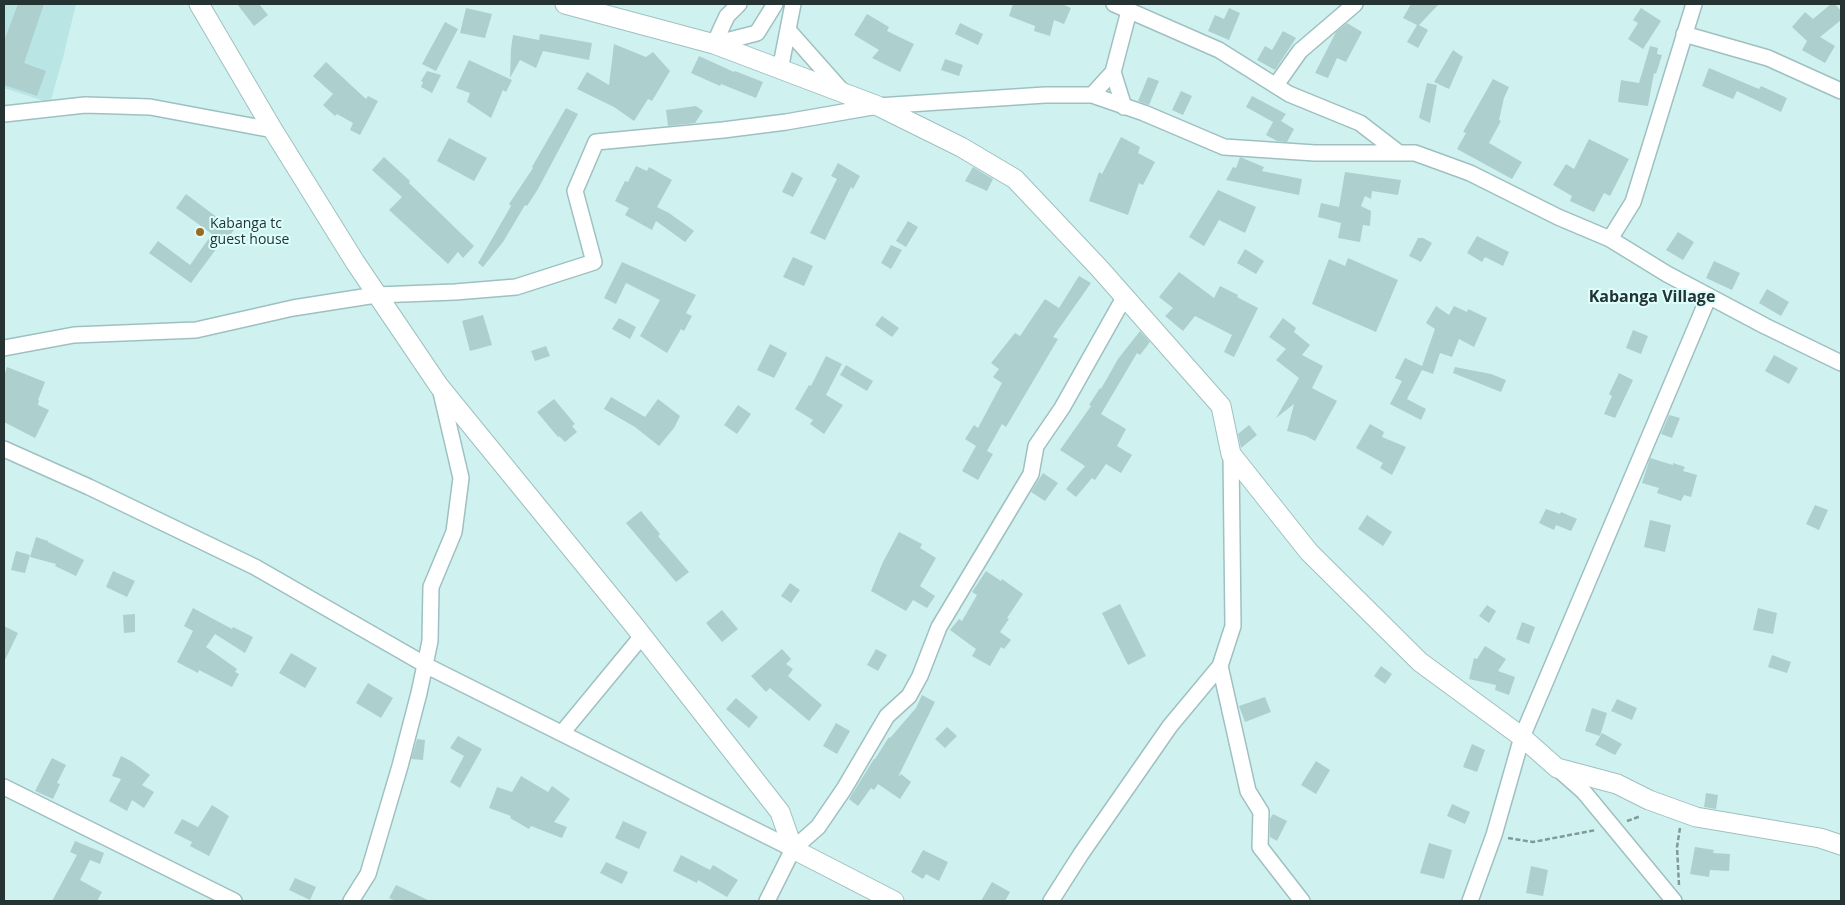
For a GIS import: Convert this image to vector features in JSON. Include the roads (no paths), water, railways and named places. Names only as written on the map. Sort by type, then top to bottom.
[{"type":"street","points":[[199,4],[273,130],[376,294],[439,386],[642,636],[780,812],[793,848]]},
{"type":"street","points":[[565,4],[714,44],[878,106],[961,147],[1015,179],[1124,296],[1221,406],[1231,454],[1233,626],[1220,666],[1170,726],[1081,854],[1051,901]]},
{"type":"street","points":[[714,44],[727,16],[739,4]]},
{"type":"street","points":[[714,44],[757,33],[775,4]]},
{"type":"street","points":[[780,70],[793,4]]},
{"type":"street","points":[[1114,4],[1219,50],[1289,94],[1360,124],[1399,153]]},
{"type":"street","points":[[1276,85],[1300,51],[1355,4]]},
{"type":"street","points":[[1610,239],[1633,202],[1684,34],[1688,6]]},
{"type":"street","points":[[1092,95],[1113,72],[1129,10]]},
{"type":"street","points":[[788,30],[844,93]]},
{"type":"street","points":[[1684,34],[1768,58],[1841,91]]},
{"type":"street","points":[[1113,72],[1124,106]]},
{"type":"street","points":[[4,348],[74,335],[196,330],[293,308],[376,294],[455,292],[516,287],[594,262],[575,191],[596,142],[777,123],[878,106],[1045,95],[1092,95],[1224,147],[1314,153],[1415,153],[1470,172],[1558,217],[1610,239],[1667,274],[1841,363]]},
{"type":"street","points":[[4,114],[84,105],[150,107],[273,130]]},
{"type":"street","points":[[767,901],[793,848],[818,826],[844,789],[887,716],[909,696],[920,676],[939,627],[1031,474],[1036,446],[1062,408],[1124,296]]},
{"type":"street","points":[[1470,901],[1494,835],[1522,737],[1709,296]]},
{"type":"street","points":[[351,901],[368,874],[400,766],[430,641],[431,587],[454,532],[461,478],[439,386]]},
{"type":"street","points":[[4,449],[89,487],[255,567],[425,665],[793,848],[894,901]]},
{"type":"street","points":[[1231,454],[1309,552],[1420,662],[1522,737],[1584,792],[1613,827],[1677,894]]},
{"type":"street","points":[[562,733],[642,636]]},
{"type":"street","points":[[1220,666],[1248,791],[1261,812],[1260,847],[1302,901]]},
{"type":"street","points":[[1557,768],[1617,784],[1649,800],[1696,817],[1820,838],[1841,845]]},
{"type":"street","points":[[4,787],[234,901]]},
{"type":"place","name":"Kabanga tc guest house","points":[[200,232]]},
{"type":"district","name":"Kabanga Village","points":[[1652,297]]}]
